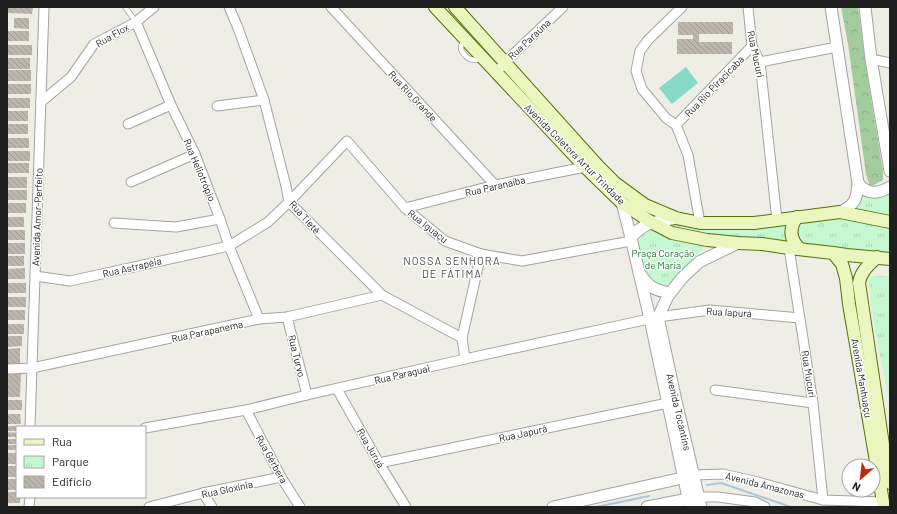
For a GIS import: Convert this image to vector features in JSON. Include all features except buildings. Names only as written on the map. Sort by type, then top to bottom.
[{"type":"main road","name":"Avenida Coletora Artur Trindade","points":[[435,7],[585,167],[622,203],[651,222],[672,233],[707,240],[762,244],[890,259]]},
{"type":"main road","name":"Avenida Coletora Artur Trindade","points":[[455,7],[598,166],[615,183],[645,205],[676,218],[700,223],[754,223],[840,212],[890,222]]},
{"type":"main road","points":[[795,248],[791,232],[793,222],[797,217]]},
{"type":"main road","name":"Avenida Manhuaçu","points":[[832,253],[842,264],[846,278],[849,304],[885,504]]},
{"type":"main road","name":"Avenida Manhuaçu","points":[[877,257],[864,270],[860,277],[859,283],[890,483]]},
{"type":"street","name":"Avenida Amor-Perfeito","points":[[30,426],[44,7]]},
{"type":"street","name":"Rua Flox","points":[[41,102],[71,77],[94,44],[136,22],[154,7]]},
{"type":"street","name":"Rua Tietê","points":[[229,7],[264,100],[289,202],[382,296],[462,338]]},
{"type":"street","name":"Rua Rio Grande","points":[[331,7],[495,185]]},
{"type":"street","name":"Rua Paraúna","points":[[497,73],[505,62],[563,7]]},
{"type":"street","points":[[682,7],[648,40],[640,52],[636,71],[642,89],[666,118],[676,125],[688,155],[700,223]]},
{"type":"street","name":"Rua Mucuri","points":[[748,7],[752,46],[760,62],[777,220]]},
{"type":"street","points":[[831,7],[858,183],[854,202],[848,208],[840,212]]},
{"type":"street","points":[[865,7],[871,59],[890,171]]},
{"type":"street","name":"Rua Heliotrópio","points":[[136,22],[171,105],[195,154],[220,218],[229,246],[259,319]]},
{"type":"street","name":"Rua Rio Piracicaba","points":[[676,125],[752,46]]},
{"type":"street","points":[[760,62],[837,47]]},
{"type":"street","points":[[871,59],[890,63]]},
{"type":"street","points":[[217,106],[264,100]]},
{"type":"street","points":[[128,124],[171,105]]},
{"type":"street","name":"Rua Astrapéia","points":[[35,276],[70,281],[229,246],[268,222],[347,141]]},
{"type":"street","name":"Rua Iguaçu","points":[[347,141],[405,208],[444,241],[481,254],[522,261],[631,240]]},
{"type":"street","points":[[131,182],[195,154]]},
{"type":"street","name":"Rua Paranaíba","points":[[405,208],[495,185],[585,167]]},
{"type":"street","points":[[858,183],[862,188],[870,193],[883,191],[890,187]]},
{"type":"street","points":[[622,203],[639,273],[654,318]]},
{"type":"street","points":[[114,223],[176,227],[220,218]]},
{"type":"street","points":[[631,240],[636,232],[651,222],[676,218]]},
{"type":"street","points":[[654,318],[682,278],[699,262],[738,243]]},
{"type":"street","name":"Rua Mucuri","points":[[795,248],[800,318],[813,403],[823,500]]},
{"type":"street","points":[[465,359],[462,338],[481,254]]},
{"type":"street","points":[[639,273],[653,289],[670,294]]},
{"type":"street","name":"Rua Parapanema","points":[[7,369],[32,368],[259,319],[287,317],[382,296]]},
{"type":"street","name":"Rua Iapurá","points":[[654,318],[710,310],[800,318]]},
{"type":"street","name":"Rua Turvo","points":[[287,317],[307,395]]},
{"type":"street","name":"Rua Paraguai","points":[[146,428],[246,410],[465,359],[654,318]]},
{"type":"street","name":"Avenida Tocantins","points":[[654,318],[668,403],[689,476]]},
{"type":"street","name":"Avenida Tocantins","points":[[654,318],[676,401],[694,502]]},
{"type":"street","name":"Rua Juruá","points":[[337,389],[406,507]]},
{"type":"street","points":[[715,390],[813,403]]},
{"type":"street","name":"Rua Japurá","points":[[379,463],[668,403]]},
{"type":"street","name":"Rua Gérbera","points":[[246,410],[281,477],[300,507]]},
{"type":"street","name":"Avenida Amazonas","points":[[553,507],[689,476],[723,474],[823,500],[885,504]]},
{"type":"street","name":"Rua Gloxínia","points":[[150,507],[281,477]]},
{"type":"street","points":[[203,494],[212,507]]},
{"type":"street","name":"Avenida Amazonas","points":[[648,507],[694,502],[718,497],[755,502],[765,507]]},
{"type":"lane","points":[[125,7],[136,22]]},
{"type":"green space","points":[[841,7],[858,7],[883,171],[883,180],[870,187],[866,174],[848,44]]},
{"type":"green space","points":[[862,192],[889,192],[890,219],[850,212]]},
{"type":"green space","points":[[836,216],[890,226],[890,254],[803,245],[797,228],[813,219]]},
{"type":"green space","points":[[789,222],[790,244],[721,237],[668,228],[675,223]]},
{"type":"green space","name":"Praça Coração de Maria","points":[[652,229],[708,245],[698,253],[671,285],[666,287],[660,288],[644,275],[637,242],[642,233],[646,230]]},
{"type":"green space","points":[[868,276],[890,276],[890,403],[875,332]]},
{"type":"shaded area","points":[[686,67],[698,83],[672,104],[659,88]]},
{"type":"waterway","points":[[707,485],[721,483],[791,507]]},
{"type":"waterway","points":[[596,507],[649,496]]},
{"type":"district","name":"NOSSA SENHORA DE FÁTIMA","points":[[452,267]]}]
